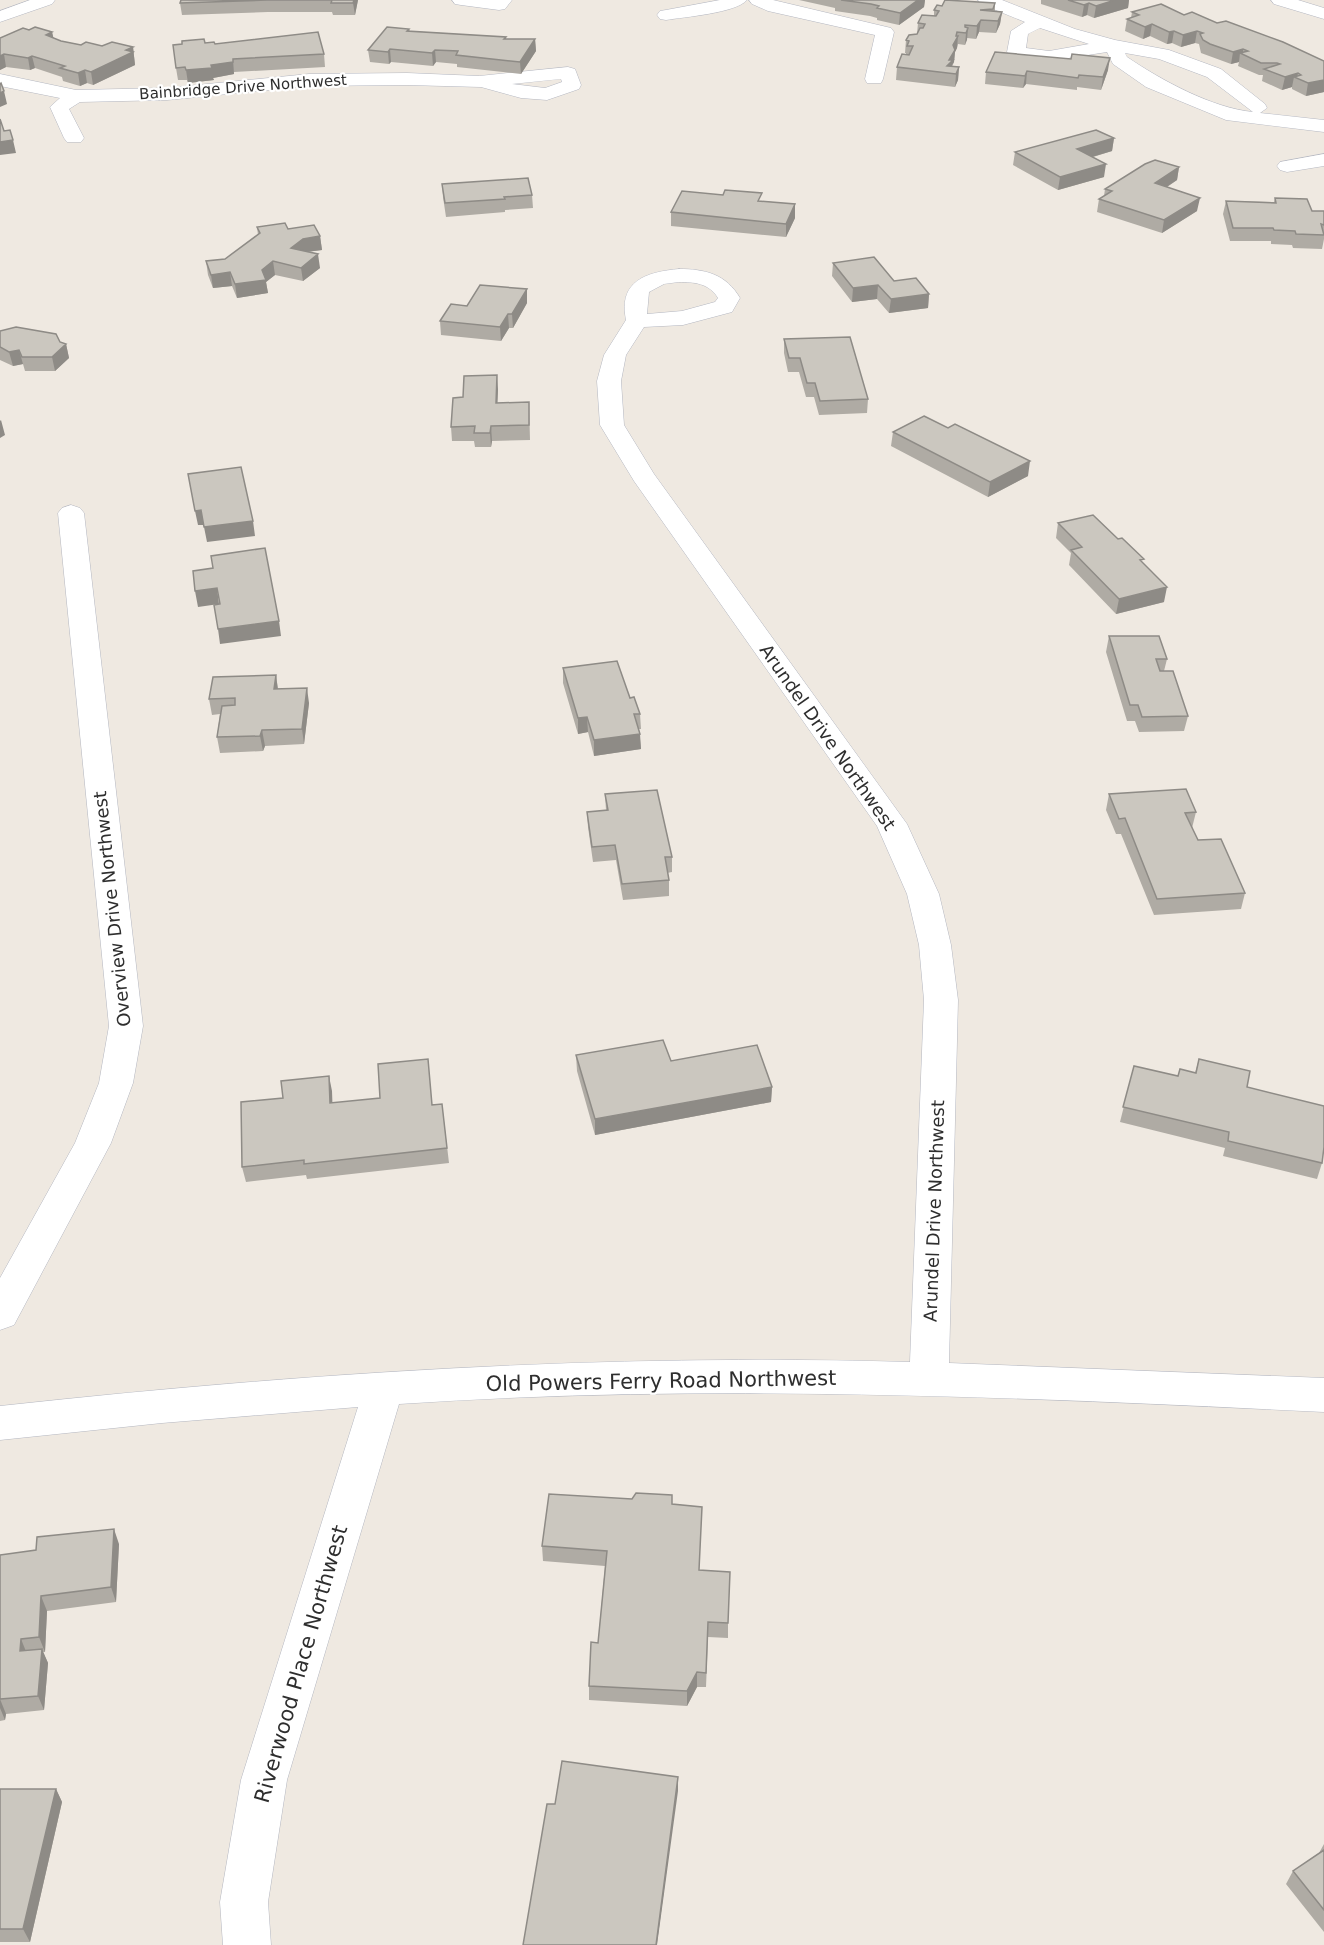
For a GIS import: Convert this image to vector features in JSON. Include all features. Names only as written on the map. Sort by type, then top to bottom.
[{"type":"street","points":[[0,17],[46,0]]},
{"type":"street","points":[[461,0],[499,5],[503,0]]},
{"type":"street","points":[[666,15],[738,0]]},
{"type":"street","points":[[758,0],[774,7],[885,32],[874,79]]},
{"type":"street","points":[[987,0],[1040,21],[1113,45],[1163,54],[1214,73],[1258,108]]},
{"type":"street","points":[[1280,0],[1324,14]]},
{"type":"street","points":[[1040,21],[1020,31],[1016,52],[1049,56],[1113,45]]},
{"type":"street","points":[[1113,45],[1119,60],[1154,83],[1233,116],[1324,126]]},
{"type":"street","name":"Bainbridge Drive Northwest","points":[[0,80],[76,96],[168,94],[309,80],[407,79],[482,82]]},
{"type":"street","points":[[74,138],[59,107],[76,96]]},
{"type":"street","points":[[1233,116],[1258,108],[1324,111]]},
{"type":"street","points":[[1287,166],[1324,160]]},
{"type":"street","name":"Arundel Drive Northwest","points":[[637,321],[615,355],[609,381],[612,425],[643,476],[892,824],[923,894],[935,945],[941,1000],[929,1378]]},
{"type":"street","name":"Overview Drive Northwest","points":[[0,1314],[93,1143],[116,1083],[126,1026],[71,513]]},
{"type":"street","name":"Old Powers Ferry Road Northwest","points":[[0,1423],[156,1405],[384,1387],[655,1377],[929,1378],[1324,1395]]},
{"type":"street","name":"Riverwood Place Northwest","points":[[247,1945],[243,1902],[264,1780],[384,1387]]},
{"type":"building","points":[[181,0],[267,0],[180,3]]},
{"type":"building","points":[[332,0],[354,0],[353,3],[331,3]]},
{"type":"building","points":[[841,0],[918,0],[900,13],[877,8],[879,6],[871,4]]},
{"type":"building","points":[[945,0],[995,3],[993,9],[980,10],[1002,12],[998,21],[981,20],[977,26],[965,25],[968,28],[966,33],[957,32],[956,36],[958,36],[953,45],[955,50],[949,60],[953,60],[947,66],[959,67],[956,74],[897,67],[902,54],[909,55],[913,46],[907,46],[909,41],[906,40],[909,35],[917,34],[925,24],[918,23],[922,15],[936,16],[939,11],[934,10],[937,5],[942,6]]},
{"type":"building","points":[[1068,0],[1115,0],[1096,6]]},
{"type":"building","points":[[1161,4],[1184,15],[1192,12],[1217,23],[1226,21],[1283,42],[1324,61],[1324,80],[1308,83],[1294,77],[1301,75],[1298,73],[1285,77],[1264,69],[1280,64],[1261,63],[1240,53],[1248,51],[1243,49],[1233,52],[1210,44],[1203,40],[1200,34],[1203,33],[1197,31],[1183,35],[1174,31],[1169,32],[1152,24],[1145,27],[1127,19],[1139,15],[1132,12]]},
{"type":"building","points":[[35,27],[52,32],[46,35],[61,41],[81,45],[86,42],[102,46],[112,42],[133,47],[126,50],[133,52],[91,72],[85,70],[78,73],[60,68],[65,66],[32,56],[28,58],[4,54],[0,56],[0,38],[23,28],[29,30]]},
{"type":"building","points":[[387,27],[409,29],[407,31],[506,37],[504,39],[535,39],[520,62],[456,55],[458,51],[435,50],[432,53],[390,49],[388,52],[368,50]]},
{"type":"building","points":[[318,32],[324,54],[233,59],[233,62],[211,65],[212,68],[186,70],[185,67],[176,68],[173,45],[182,44],[182,41],[204,39],[205,43],[214,42],[215,44]]},
{"type":"building","points":[[995,52],[1071,59],[1072,54],[1110,58],[1103,77],[1079,75],[1078,78],[1027,71],[1025,76],[986,72]]},
{"type":"building","points":[[0,84],[4,91],[0,93]]},
{"type":"building","points":[[0,119],[4,131],[10,130],[13,140],[0,142]]},
{"type":"building","points":[[1096,130],[1114,138],[1077,149],[1106,164],[1060,177],[1015,152]]},
{"type":"building","points":[[1155,160],[1179,167],[1155,183],[1200,198],[1164,220],[1099,199],[1112,191],[1105,189]]},
{"type":"building","points":[[528,178],[532,195],[445,203],[442,184]]},
{"type":"building","points":[[725,190],[762,193],[758,201],[795,204],[786,224],[671,212],[682,191],[723,195]]},
{"type":"building","points":[[1275,198],[1307,199],[1312,211],[1324,211],[1324,225],[1321,224],[1324,235],[1296,234],[1295,231],[1274,230],[1273,228],[1233,228],[1226,201],[1276,203]]},
{"type":"building","points":[[285,223],[288,229],[314,225],[320,236],[303,239],[291,248],[318,254],[301,268],[273,261],[262,270],[266,280],[235,284],[230,272],[211,275],[206,261],[225,259],[260,233],[257,227]]},
{"type":"building","points":[[874,257],[894,281],[916,278],[929,294],[891,299],[878,285],[853,288],[833,263]]},
{"type":"building","points":[[480,285],[527,289],[512,314],[508,314],[500,327],[440,321],[451,304],[467,306]]},
{"type":"building","points":[[16,327],[56,334],[60,342],[66,344],[52,357],[22,357],[19,350],[9,352],[0,347],[0,331]]},
{"type":"building","points":[[850,337],[868,399],[820,401],[815,383],[807,383],[800,358],[789,358],[784,339]]},
{"type":"building","points":[[497,375],[496,403],[529,402],[529,425],[491,426],[490,433],[474,433],[475,426],[451,427],[453,398],[463,397],[464,376]]},
{"type":"building","points":[[924,416],[948,428],[955,424],[1030,461],[990,482],[893,432]]},
{"type":"building","points":[[241,467],[253,521],[204,527],[201,510],[195,511],[188,474]]},
{"type":"building","points":[[1093,515],[1118,539],[1122,538],[1144,559],[1140,560],[1167,587],[1119,599],[1071,550],[1082,547],[1058,523]]},
{"type":"building","points":[[265,548],[279,621],[218,629],[214,605],[220,604],[217,588],[195,591],[193,571],[213,568],[211,556]]},
{"type":"building","points":[[1109,636],[1159,636],[1167,659],[1156,659],[1160,671],[1173,671],[1188,716],[1142,717],[1138,705],[1130,705]]},
{"type":"building","points":[[617,661],[630,698],[634,697],[640,714],[634,714],[640,734],[594,740],[587,717],[578,718],[563,668]]},
{"type":"building","points":[[276,675],[274,689],[307,688],[302,729],[262,730],[260,736],[217,737],[222,706],[235,705],[235,698],[209,699],[213,677]]},
{"type":"building","points":[[1186,789],[1196,812],[1185,813],[1198,840],[1221,839],[1245,893],[1157,899],[1125,818],[1119,819],[1109,794]]},
{"type":"building","points":[[657,790],[672,857],[665,857],[669,880],[622,884],[615,845],[592,847],[587,812],[608,810],[605,794]]},
{"type":"building","points":[[663,1040],[671,1061],[757,1045],[772,1087],[595,1119],[576,1055]]},
{"type":"building","points":[[428,1059],[432,1105],[442,1104],[447,1148],[304,1164],[304,1160],[242,1167],[241,1102],[283,1098],[281,1081],[329,1076],[330,1103],[380,1098],[378,1064]]},
{"type":"building","points":[[1199,1059],[1250,1071],[1247,1087],[1324,1106],[1322,1163],[1228,1141],[1229,1132],[1123,1107],[1134,1066],[1178,1076],[1180,1069],[1196,1073]]},
{"type":"building","points":[[636,1493],[672,1495],[672,1504],[702,1507],[699,1570],[730,1572],[728,1623],[708,1622],[706,1673],[697,1672],[687,1691],[589,1686],[591,1642],[598,1643],[607,1551],[542,1546],[549,1494],[632,1499]]},
{"type":"building","points":[[114,1529],[111,1587],[41,1596],[39,1637],[21,1639],[20,1651],[42,1649],[38,1696],[0,1699],[0,1555],[36,1550],[37,1537]]},
{"type":"building","points":[[562,1761],[678,1777],[656,1945],[523,1945],[547,1804],[555,1804]]},
{"type":"building","points":[[0,1789],[56,1789],[23,1929],[0,1929]]},
{"type":"building","points":[[1324,1850],[1324,1910],[1293,1871]]}]
